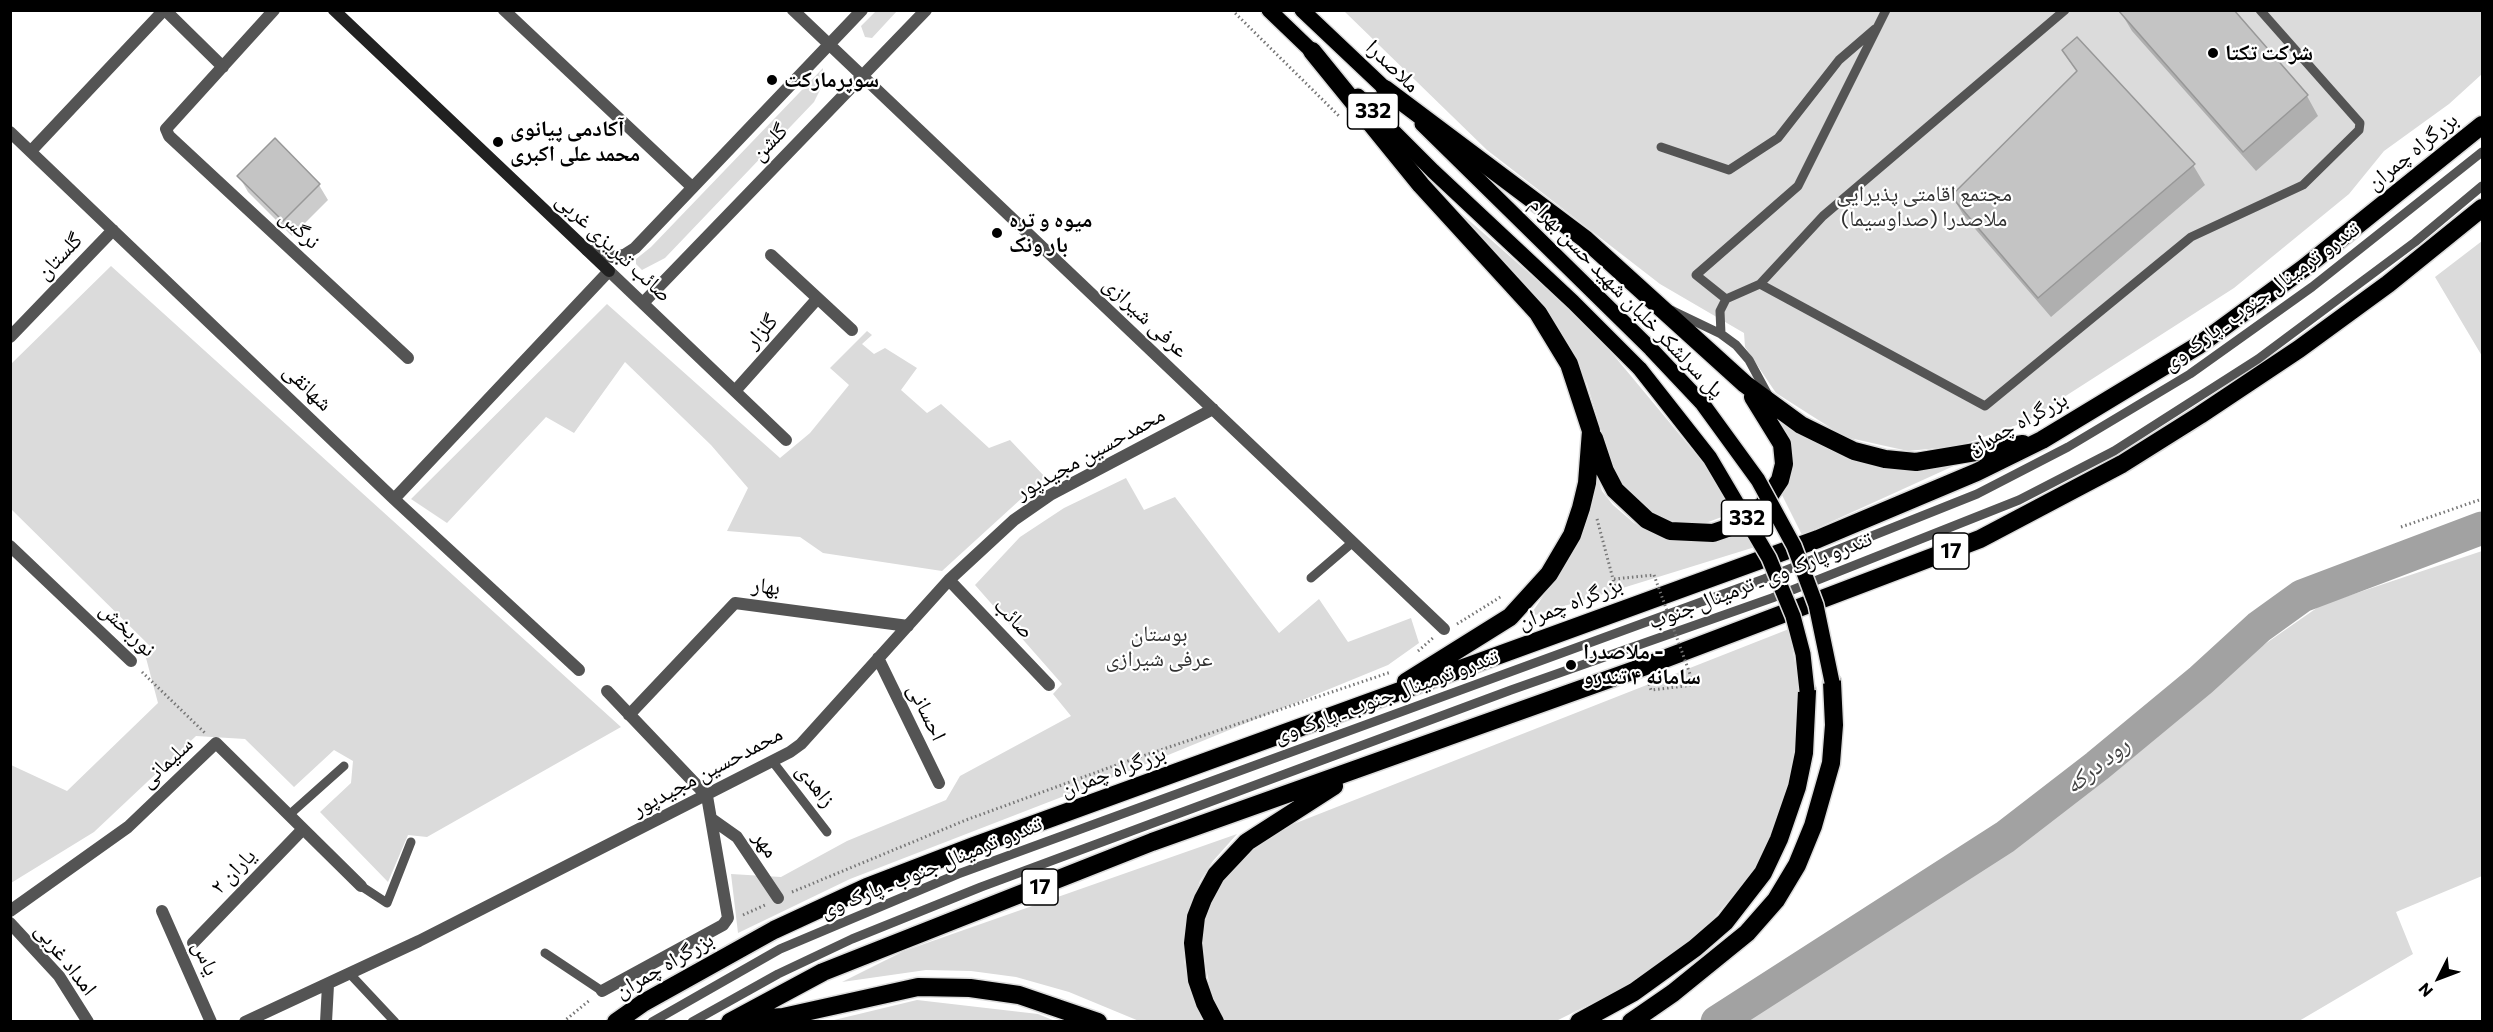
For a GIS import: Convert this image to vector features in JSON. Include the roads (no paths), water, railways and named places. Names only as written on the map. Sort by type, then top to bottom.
[{"type":"highway","points":[[1312,51],[1422,185],[1538,313],[1569,364],[1605,471],[1615,490],[1647,520],[1670,531],[1713,533],[1739,524],[1762,507],[1780,480],[1784,464],[1782,444],[1745,384]]},
{"type":"highway","points":[[1385,89],[1585,239],[1745,384],[1774,407],[1828,440],[1854,451],[1885,459],[1916,462],[2043,440]]},
{"type":"highway","name":"بزرگراه چمران","points":[[616,1022],[643,1003],[774,930],[867,887],[1818,539],[1940,490],[2043,440],[2199,345],[2304,268],[2482,125]]},
{"type":"highway","name":"17","points":[[731,1021],[824,972],[1152,842],[1654,663],[1936,557],[1990,534],[2122,464],[2300,349],[2388,284],[2482,208]]},
{"type":"highway","points":[[1374,702],[1510,616],[1549,574],[1572,535],[1581,508],[1587,483],[1591,430]]},
{"type":"highway","points":[[1631,1022],[1673,993],[1748,933],[1776,900],[1797,865],[1813,826],[1831,763],[1834,725],[1832,682]]},
{"type":"highway","points":[[1579,1022],[1634,992],[1695,948],[1725,922],[1763,873],[1779,839],[1797,787],[1804,753],[1807,691]]},
{"type":"highway","points":[[1215,1022],[1197,980],[1193,943],[1196,917],[1216,875],[1246,842],[1356,771]]},
{"type":"highway","points":[[731,1021],[783,1017],[918,987],[970,988],[1019,995],[1098,1022]]},
{"type":"main road","name":"ملاصدرا","points":[[1269,10],[1433,171]]},
{"type":"main road","name":"ملاصدرا","points":[[1302,10],[1452,154]]},
{"type":"main road","name":"پل سرلشکر خلبان شهید حسن بهرام","points":[[1452,154],[1652,349],[1702,403],[1758,480],[1794,546],[1816,605],[1832,682]]},
{"type":"main road","name":"پل سرلشکر خلبان شهید حسن بهرام","points":[[1433,171],[1573,302],[1640,369],[1710,458],[1769,558],[1793,616],[1803,654],[1807,691]]},
{"type":"street","points":[[31,151],[164,10],[223,67],[274,10]]},
{"type":"street","name":"صائب تبریزی غربی","points":[[334,10],[786,440]]},
{"type":"street","points":[[504,10],[692,187]]},
{"type":"street","name":"عرفی شیرازی","points":[[794,10],[1444,629]]},
{"type":"street","name":"گلشن","points":[[587,250],[612,257],[624,255],[635,248],[862,10]]},
{"type":"street","name":"گلشن","points":[[643,303],[926,10]]},
{"type":"street","name":"نرگس","points":[[223,67],[166,129],[169,136],[408,358]]},
{"type":"street","name":"شهانقی","points":[[10,132],[394,499],[579,670]]},
{"type":"street","name":"گلستان","points":[[10,337],[113,230]]},
{"type":"street","points":[[771,255],[852,330]]},
{"type":"street","points":[[394,499],[609,271]]},
{"type":"street","name":"گلزار","points":[[735,391],[817,299]]},
{"type":"street","name":"محمدحسین مجیدپور","points":[[245,1022],[328,985],[773,762],[801,744],[949,580],[1014,520],[1050,495],[1213,409]]},
{"type":"street","name":"نوربخش","points":[[10,546],[131,661]]},
{"type":"street","name":"صائب","points":[[949,580],[1049,685]]},
{"type":"street","name":"بهار","points":[[629,715],[735,603],[908,626]]},
{"type":"street","name":"احسانی","points":[[878,658],[939,783]]},
{"type":"street","points":[[602,991],[723,925],[728,918],[713,820],[707,796],[607,691]]},
{"type":"street","name":"سلیمانی","points":[[10,911],[128,827],[216,743],[361,886]]},
{"type":"street","name":"مهر","points":[[713,820],[737,837],[778,898]]},
{"type":"street","name":"یاران ٢","points":[[193,943],[303,829]]},
{"type":"street","name":"یاس","points":[[162,911],[211,1022]]},
{"type":"street","name":"امداد غربی","points":[[10,923],[58,976],[88,1022]]},
{"type":"street","points":[[326,1022],[328,985]]},
{"type":"lane","points":[[1726,299],[1696,274],[1798,186],[1887,10]]},
{"type":"lane","points":[[1721,334],[1720,311],[1726,299],[1760,284],[1823,216],[2065,10]]},
{"type":"lane","points":[[1760,284],[1985,406],[2191,237],[2303,185],[2359,130],[2360,123],[2260,10]]},
{"type":"lane","points":[[1661,147],[1729,170],[1778,138],[1839,60],[1879,26]]},
{"type":"lane","name":"تندرو ترمینال جنوب ـ پارک وی","points":[[652,1022],[780,950],[958,874],[1774,575],[1977,494],[2068,447],[2190,374],[2312,287],[2482,152]]},
{"type":"lane","name":"تندرو پارک وی ـ ترمینال جنوب","points":[[692,1022],[778,974],[852,939],[981,887],[1511,690],[1772,598],[2019,500],[2114,451],[2258,359],[2415,242],[2482,186]]},
{"type":"lane","points":[[1658,306],[1687,316],[1721,334],[1736,345],[1749,360],[1774,407]]},
{"type":"lane","points":[[1311,578],[1353,542]]},
{"type":"lane","name":"زاهدی","points":[[773,762],[827,832]]},
{"type":"lane","points":[[289,815],[344,766]]},
{"type":"lane","points":[[361,886],[387,903],[411,842]]},
{"type":"lane","points":[[545,953],[602,991]]},
{"type":"lane","points":[[350,974],[395,1022]]},
{"type":"waterway","name":"رود درکه","points":[[1717,1022],[2005,837],[2097,766],[2201,680],[2259,627],[2302,596],[2482,528]]},
{"type":"place","name":"شرکت تکتا","points":[[2213,53]]},
{"type":"place","name":"سوپرمارکت","points":[[772,80]]},
{"type":"place","name":"آکادمی پیانوی محمد علی‌ اکبری","points":[[498,142]]},
{"type":"place","name":"میوه و تره بار ونک","points":[[997,233]]},
{"type":"place","name":"ملاصدرا - سامانه ۴ تندرو","points":[[1571,665]]},
{"type":"park label","name":"مجتمع اقامتی پذیرایی ملاصدرا (صداوسیما)","points":[[1924,206]]},
{"type":"park label","name":"بوستان عرفی شیرازی","points":[[1159,646]]}]
